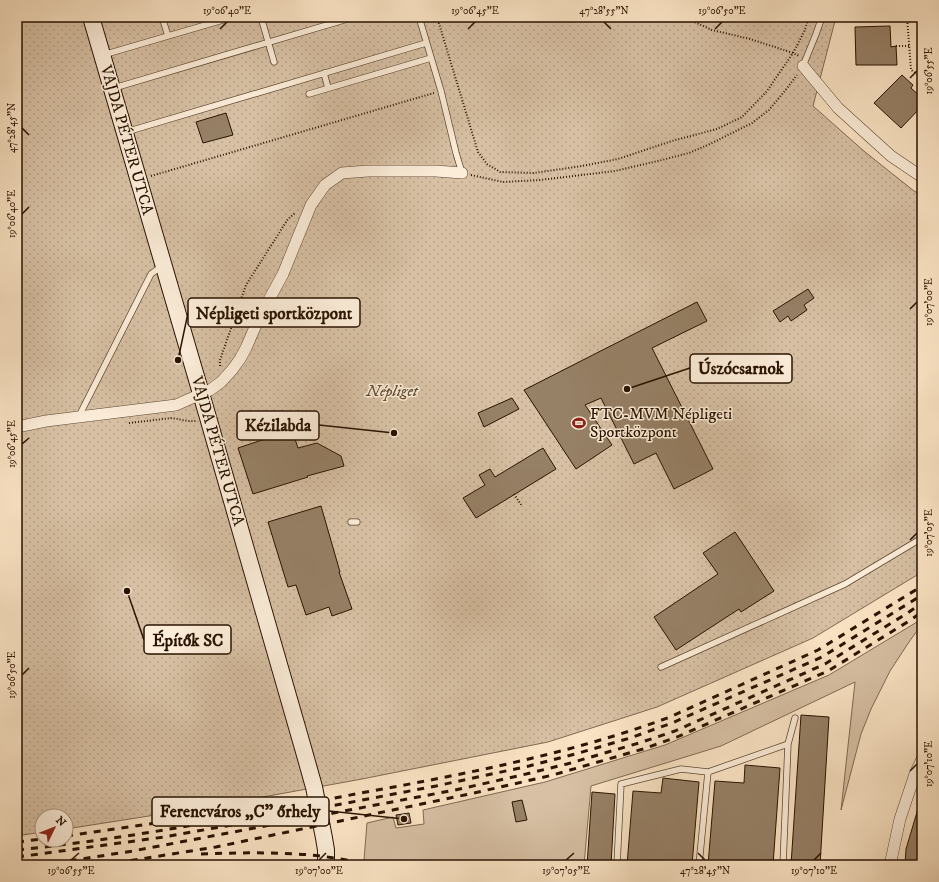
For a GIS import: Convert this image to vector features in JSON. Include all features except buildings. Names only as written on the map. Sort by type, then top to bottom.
[{"type":"street","name":"VAJDA PÉTER UTCA","points":[[91,17],[314,787],[326,850],[326,865]]},
{"type":"street","points":[[804,63],[838,108],[891,156],[922,177]]},
{"type":"street","points":[[17,427],[46,421],[176,405],[210,390],[221,382],[240,359],[259,318],[283,274],[311,205],[325,185],[342,173],[436,171],[462,173]]},
{"type":"street","points":[[890,865],[900,819],[915,774],[922,759]]},
{"type":"lane","points":[[162,17],[168,36]]},
{"type":"lane","points":[[102,56],[233,17]]},
{"type":"lane","points":[[260,17],[274,62]]},
{"type":"lane","points":[[112,88],[354,17]]},
{"type":"lane","points":[[419,17],[441,91],[462,173]]},
{"type":"lane","points":[[804,63],[822,17]]},
{"type":"lane","points":[[124,132],[426,43]]},
{"type":"lane","points":[[309,94],[431,58]]},
{"type":"lane","points":[[324,73],[328,88]]},
{"type":"lane","points":[[79,417],[151,274],[163,265]]},
{"type":"lane","points":[[662,667],[845,584],[922,538]]},
{"type":"lane","points":[[783,865],[788,744],[795,718]]},
{"type":"lane","points":[[617,865],[621,784],[681,769],[708,772],[788,744]]},
{"type":"lane","points":[[699,865],[708,772]]},
{"type":"path","points":[[437,17],[478,152],[487,164],[500,172],[534,173],[618,159],[672,141],[717,129],[742,117],[767,91],[804,32],[809,17]]},
{"type":"path","points":[[462,173],[503,182],[540,180],[615,171],[689,153],[752,123],[769,110],[784,92],[804,63],[792,53],[750,39],[712,30],[684,17]]},
{"type":"path","points":[[907,17],[911,70],[922,77]]},
{"type":"path","points":[[896,46],[909,46]]},
{"type":"path","points":[[138,180],[441,91]]},
{"type":"path","points":[[221,382],[220,360],[246,285],[288,219],[293,214],[311,205]]},
{"type":"path","points":[[126,423],[172,418],[188,421],[202,421]]},
{"type":"path","points":[[514,494],[522,506]]},
{"type":"green space","name":"Népliget","points":[[17,17],[836,17],[813,106],[865,152],[914,191],[922,195],[922,572],[813,638],[657,707],[548,742],[362,779],[219,805],[74,828],[74,808],[34,808],[34,833],[17,836]]},
{"type":"green space","points":[[922,619],[922,624],[890,671],[871,709],[861,734],[841,810],[855,682],[721,746],[591,786],[584,865],[384,865],[364,860],[367,823],[393,817],[396,828],[424,824],[423,810],[545,782],[665,745],[829,675]]},
{"type":"railway","points":[[17,850],[166,830],[253,815],[517,762],[594,742],[670,717],[818,650],[922,586]]},
{"type":"railway","points":[[17,857],[164,837],[237,824],[436,786],[529,766],[579,753],[630,738],[672,723],[822,657],[922,595]]},
{"type":"railway","points":[[42,865],[133,851],[455,790],[567,764],[639,743],[675,731],[825,664],[922,603]]},
{"type":"railway","points":[[103,865],[216,847],[474,793],[553,775],[643,749],[677,737],[828,671],[922,612]]},
{"type":"railway","points":[[74,835],[163,822]]},
{"type":"railway","points":[[17,842],[34,840]]},
{"type":"railway","points":[[201,854],[284,853],[334,858],[372,865]]},
{"type":"railway","points":[[142,864],[185,863],[221,865]]},
{"type":"place","name":"Népligeti sportközpont","points":[[178,360]]},
{"type":"place","name":"Úszócsarnok","points":[[627,389]]},
{"type":"place","name":"FTC-MVM Népligeti Sportközpont","points":[[579,423]]},
{"type":"place","name":"Kézilabda","points":[[394,433]]},
{"type":"place","name":"Építők SC","points":[[127,591]]},
{"type":"place","name":"Ferencváros „C” őrhely","points":[[404,819]]}]
